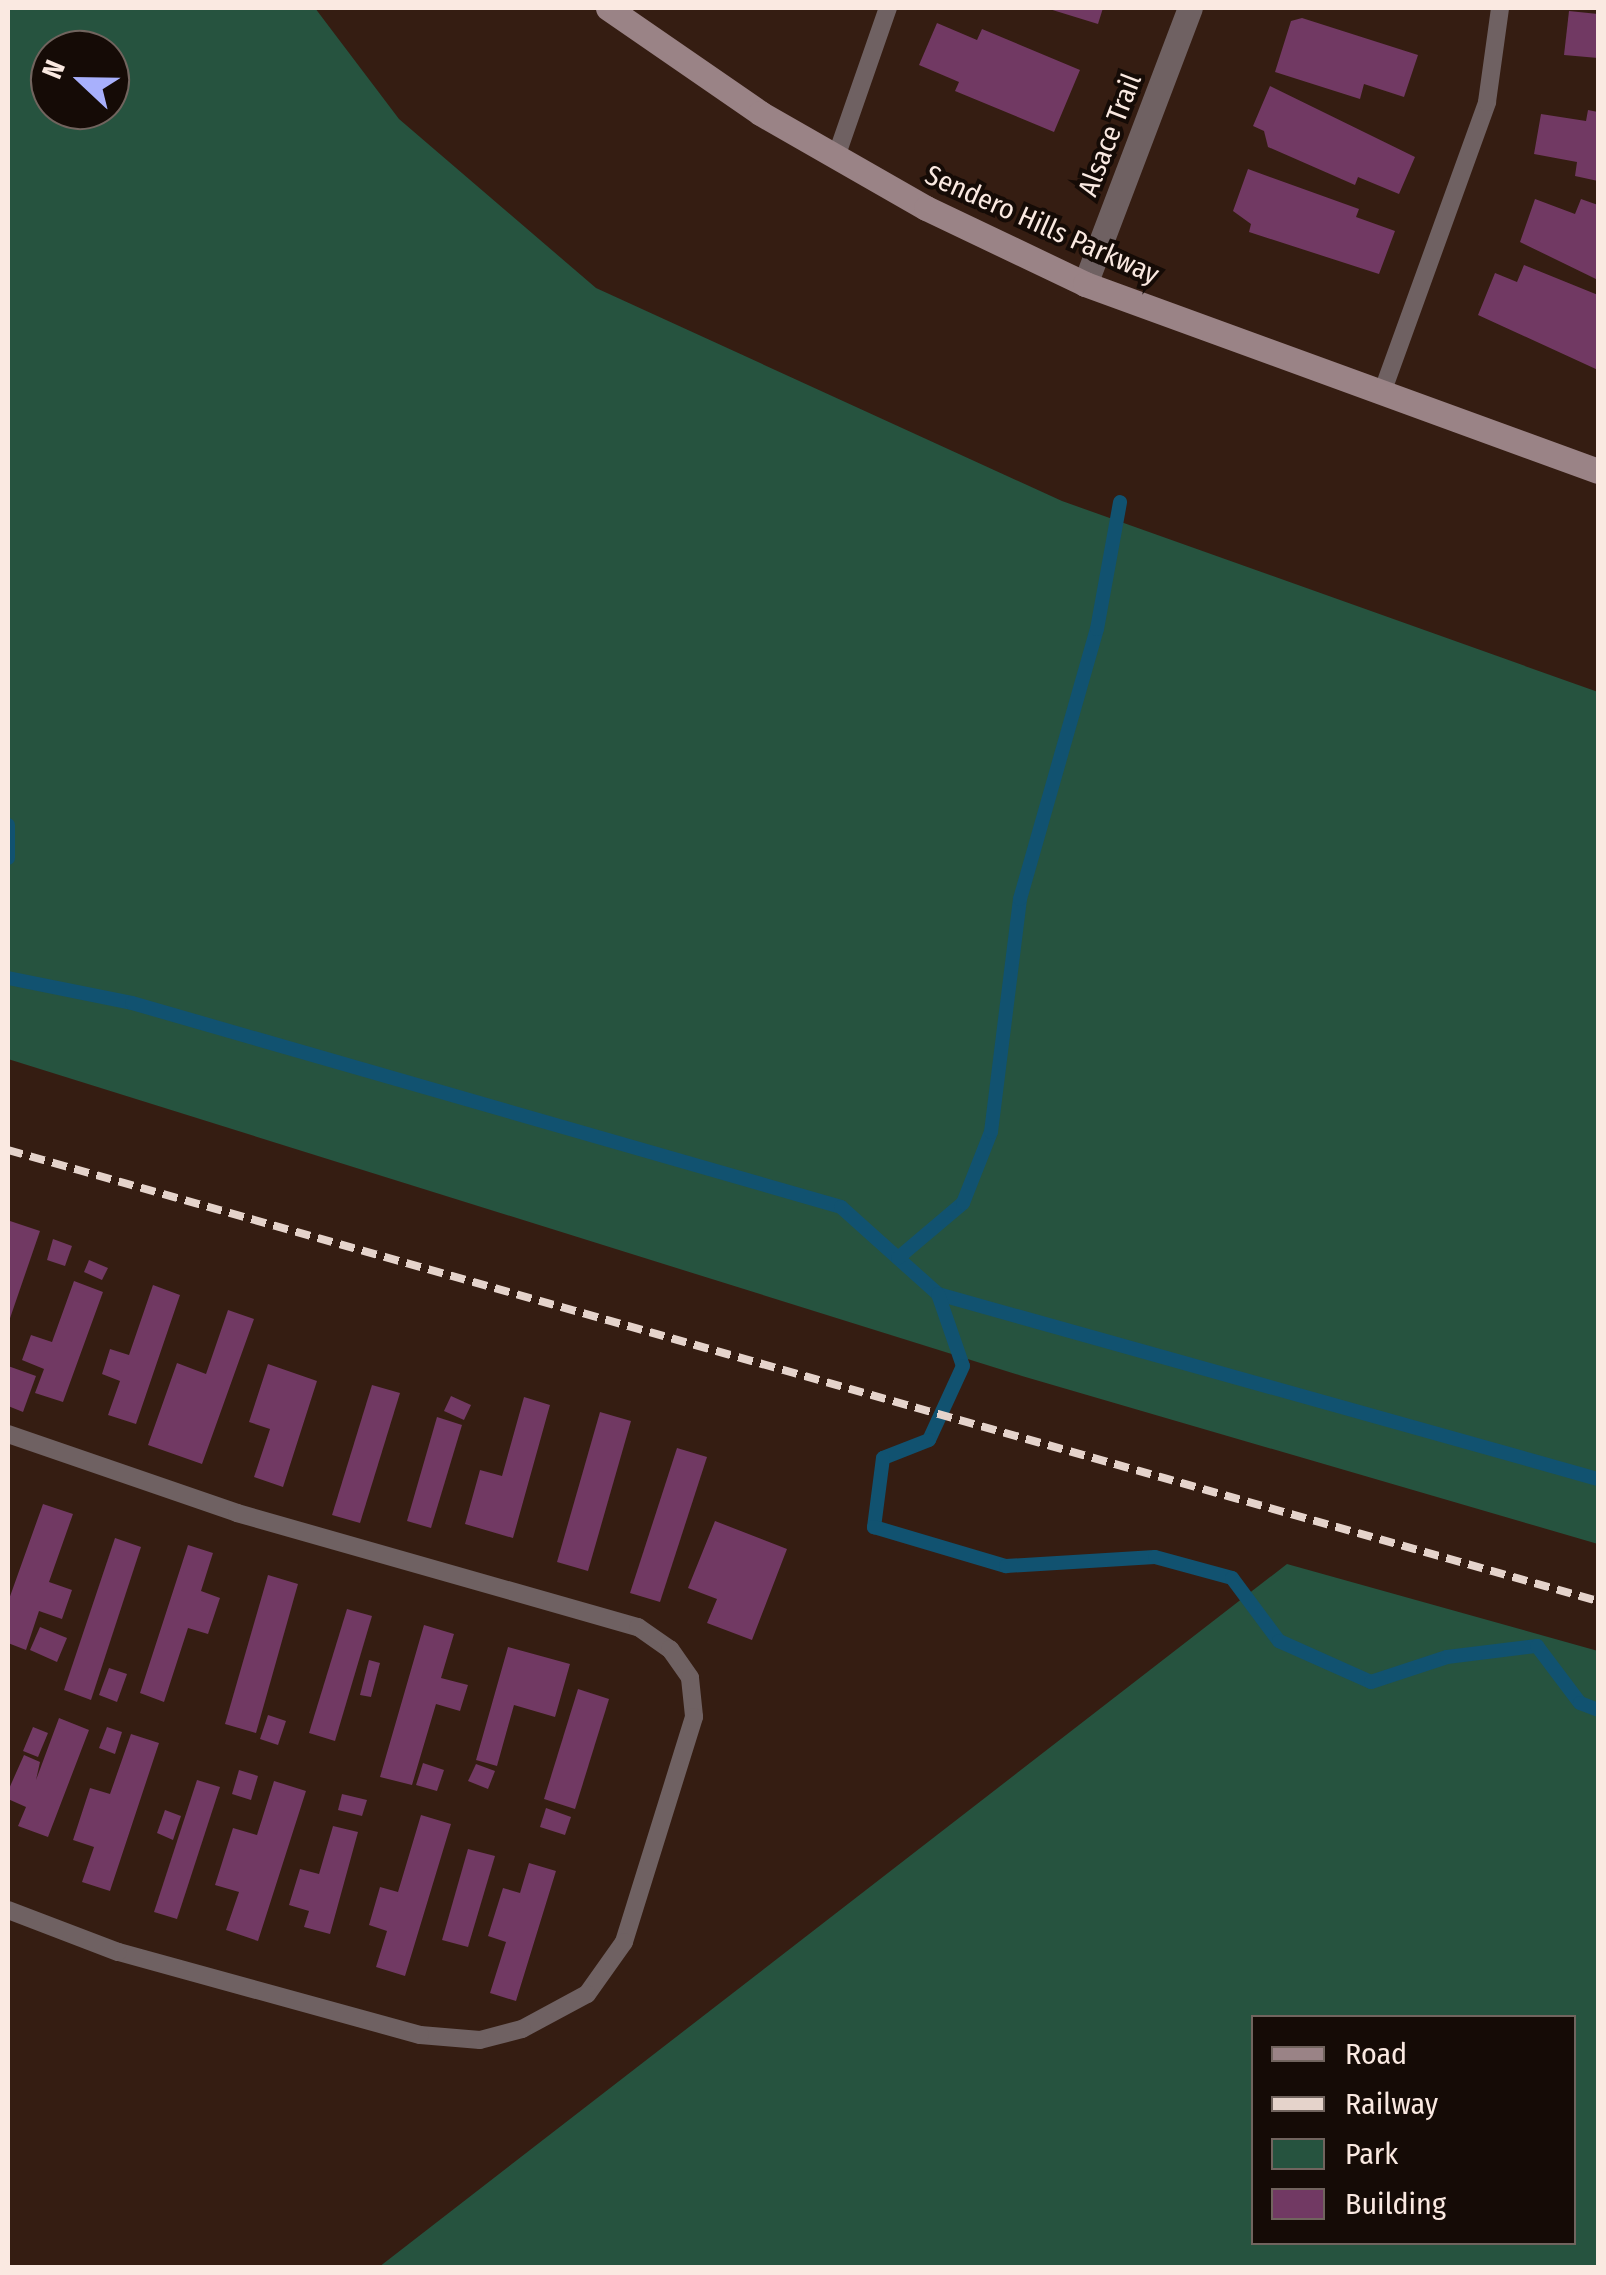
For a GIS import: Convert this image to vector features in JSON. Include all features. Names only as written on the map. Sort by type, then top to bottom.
[{"type":"street","name":"Sendero Hills Parkway","points":[[608,8],[836,157],[1085,284],[1598,471]]},
{"type":"street","name":"Alsace Trail","points":[[1085,284],[1190,8]]},
{"type":"lane","points":[[836,157],[888,8]]},
{"type":"lane","points":[[1383,390],[1486,102],[1500,8]]},
{"type":"lane","points":[[8,1434],[237,1513],[638,1627],[670,1649],[690,1678],[694,1717],[624,1942],[587,1994],[522,2028],[480,2040],[420,2035],[118,1952],[8,1910]]},
{"type":"green space","points":[[8,8],[315,8],[399,119],[596,288],[1062,501],[1598,692],[1598,1544],[1022,1376],[8,1059]]},
{"type":"green space","points":[[1287,1564],[1598,1651],[1598,2267],[379,2267]]},
{"type":"building","points":[[1046,8],[1103,8],[1098,24]]},
{"type":"building","points":[[1569,11],[1598,14],[1598,58],[1564,55]]},
{"type":"building","points":[[1302,18],[1418,55],[1404,97],[1364,84],[1360,99],[1275,72],[1291,21]]},
{"type":"building","points":[[937,23],[977,40],[982,29],[1080,70],[1054,132],[955,91],[959,82],[919,65]]},
{"type":"building","points":[[1270,86],[1415,157],[1399,194],[1358,177],[1355,185],[1268,147],[1264,131],[1253,126]]},
{"type":"building","points":[[1588,110],[1598,112],[1598,181],[1575,176],[1577,162],[1534,154],[1541,114],[1586,121]]},
{"type":"building","points":[[1248,169],[1359,209],[1356,217],[1395,231],[1379,274],[1249,232],[1251,224],[1233,211]]},
{"type":"building","points":[[1535,199],[1575,214],[1581,199],[1598,205],[1598,280],[1520,242]]},
{"type":"building","points":[[1524,265],[1598,295],[1598,370],[1478,315],[1495,273],[1517,282]]},
{"type":"building","points":[[10,1221],[40,1231],[8,1324],[8,1228]]},
{"type":"building","points":[[53,1239],[72,1246],[65,1266],[47,1260]]},
{"type":"building","points":[[89,1260],[108,1268],[102,1280],[84,1272]]},
{"type":"building","points":[[74,1281],[103,1292],[63,1402],[35,1393],[44,1369],[22,1360],[31,1335],[52,1342]]},
{"type":"building","points":[[153,1285],[180,1295],[136,1424],[108,1415],[120,1381],[102,1374],[110,1349],[129,1355]]},
{"type":"building","points":[[228,1310],[254,1319],[202,1464],[148,1445],[177,1363],[206,1374]]},
{"type":"building","points":[[268,1364],[317,1381],[283,1487],[254,1477],[270,1429],[249,1422]]},
{"type":"building","points":[[8,1366],[36,1376],[23,1412],[8,1406]]},
{"type":"building","points":[[372,1385],[400,1393],[360,1523],[332,1515]]},
{"type":"building","points":[[451,1396],[471,1405],[464,1420],[444,1411]]},
{"type":"building","points":[[524,1397],[550,1405],[513,1538],[465,1524],[480,1470],[502,1476]]},
{"type":"building","points":[[600,1412],[631,1421],[588,1571],[557,1562]]},
{"type":"building","points":[[437,1417],[462,1425],[431,1528],[407,1521]]},
{"type":"building","points":[[677,1448],[707,1457],[660,1602],[630,1593]]},
{"type":"building","points":[[43,1504],[73,1514],[49,1582],[72,1590],[62,1619],[39,1611],[26,1650],[8,1643],[8,1602]]},
{"type":"building","points":[[715,1521],[787,1549],[752,1640],[707,1623],[717,1599],[688,1588]]},
{"type":"building","points":[[115,1538],[141,1547],[91,1700],[64,1690]]},
{"type":"building","points":[[188,1545],[213,1553],[201,1591],[220,1598],[208,1634],[188,1628],[164,1702],[140,1693]]},
{"type":"building","points":[[268,1575],[298,1584],[256,1733],[225,1724]]},
{"type":"building","points":[[347,1609],[372,1616],[335,1741],[309,1733]]},
{"type":"building","points":[[424,1625],[454,1634],[441,1678],[468,1685],[460,1711],[436,1704],[412,1785],[380,1777]]},
{"type":"building","points":[[40,1627],[67,1638],[57,1662],[30,1650]]},
{"type":"building","points":[[508,1647],[570,1664],[555,1717],[514,1705],[497,1766],[476,1760]]},
{"type":"building","points":[[369,1660],[380,1663],[371,1697],[360,1695]]},
{"type":"building","points":[[109,1668],[127,1674],[117,1702],[99,1695]]},
{"type":"building","points":[[578,1689],[609,1699],[575,1809],[544,1799]]},
{"type":"building","points":[[268,1715],[286,1721],[278,1745],[260,1739]]},
{"type":"building","points":[[59,1718],[89,1730],[48,1837],[18,1826],[26,1807],[8,1799],[8,1791],[24,1755],[40,1762],[36,1780]]},
{"type":"building","points":[[33,1727],[48,1733],[38,1757],[23,1751]]},
{"type":"building","points":[[107,1727],[122,1732],[115,1754],[99,1748]]},
{"type":"building","points":[[131,1734],[159,1743],[110,1891],[82,1882],[94,1847],[73,1840],[90,1788],[110,1794]]},
{"type":"building","points":[[423,1763],[444,1770],[437,1791],[416,1785]]},
{"type":"building","points":[[476,1764],[495,1771],[488,1789],[468,1781]]},
{"type":"building","points":[[239,1770],[258,1776],[251,1800],[232,1794]]},
{"type":"building","points":[[197,1780],[220,1787],[177,1919],[154,1912]]},
{"type":"building","points":[[274,1781],[306,1791],[258,1941],[226,1930],[239,1892],[215,1885],[233,1828],[257,1835]]},
{"type":"building","points":[[342,1794],[367,1800],[362,1816],[338,1810]]},
{"type":"building","points":[[546,1808],[571,1817],[565,1835],[540,1827]]},
{"type":"building","points":[[165,1810],[181,1816],[173,1840],[157,1833]]},
{"type":"building","points":[[421,1815],[451,1824],[405,1976],[376,1967],[387,1931],[369,1925],[380,1887],[398,1892]]},
{"type":"building","points":[[333,1826],[358,1832],[330,1934],[304,1927],[309,1911],[289,1905],[300,1869],[319,1874]]},
{"type":"building","points":[[468,1849],[495,1856],[468,1947],[442,1940]]},
{"type":"building","points":[[529,1863],[556,1871],[516,2001],[490,1993],[506,1942],[488,1936],[503,1888],[520,1893]]},
{"type":"waterway","points":[[898,1258],[963,1203],[991,1132],[1020,899],[1097,629],[1120,502]]},
{"type":"waterway","points":[[8,825],[8,858]]},
{"type":"waterway","points":[[8,978],[132,1003],[841,1207],[938,1294],[1598,1479]]},
{"type":"waterway","points":[[938,1294],[963,1366],[929,1440],[883,1458],[874,1527],[1006,1566],[1155,1557],[1232,1578],[1279,1641],[1371,1682],[1447,1657],[1537,1646],[1580,1703],[1598,1710]]},
{"type":"railway","points":[[8,1150],[1598,1601]]}]
